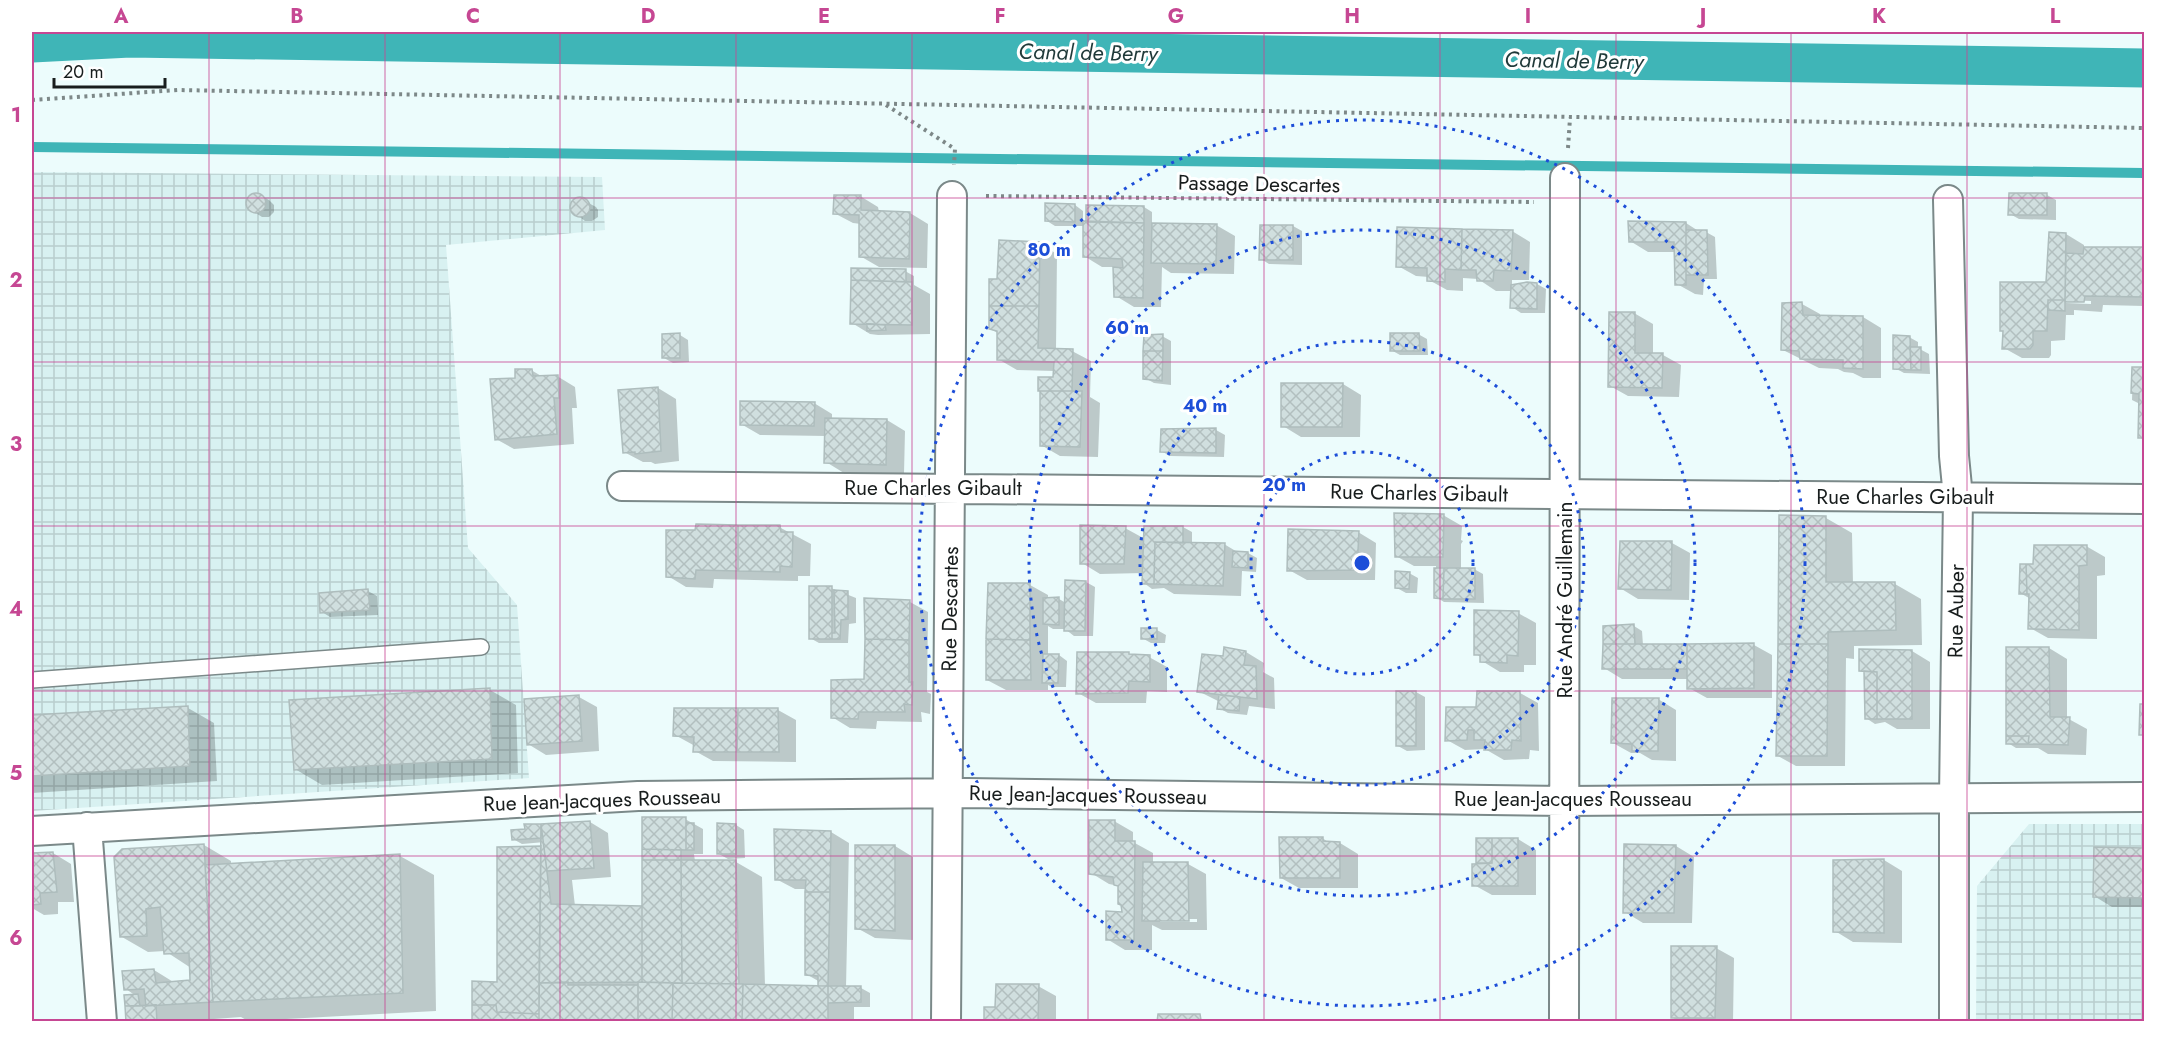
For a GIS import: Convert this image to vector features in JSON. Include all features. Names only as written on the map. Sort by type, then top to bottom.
[{"type":"street","name":"Rue André Guillemain","points":[[1564,1022],[1565,190]]},
{"type":"street","name":"Rue Descartes","points":[[946,1022],[952,196]]},
{"type":"street","name":"Rue Auber","points":[[1948,200],[1954,456],[1958,497],[1954,1022]]},
{"type":"street","name":"Rue Charles Gibault","points":[[622,486],[2145,499]]},
{"type":"street","name":"Rue Jean-Jacques Rousseau","points":[[32,831],[638,796],[948,793],[1565,801],[2145,797]]},
{"type":"street","points":[[87,827],[102,1022]]},
{"type":"lane","points":[[32,680],[481,647]]},
{"type":"path","points":[[32,100],[178,90],[2145,128]]},
{"type":"path","points":[[886,105],[955,149]]},
{"type":"path","points":[[1568,150],[1570,118]]},
{"type":"path","name":"Passage Descartes","points":[[952,196],[1565,190]]},
{"type":"shaded area","points":[[32,172],[602,177],[605,230],[446,245],[468,548],[517,605],[529,778],[32,811]]},
{"type":"shaded area","points":[[2029,824],[2144,824],[2144,1021],[1976,1022],[1977,886]]},
{"type":"building","points":[[252,193],[260,193],[266,199],[266,207],[260,213],[252,213],[246,207],[246,199]]},
{"type":"building","points":[[2009,193],[2047,193],[2047,215],[2008,215]]},
{"type":"building","points":[[834,195],[861,195],[861,210],[910,212],[909,259],[859,257],[859,215],[833,214]]},
{"type":"building","points":[[576,197],[584,197],[590,203],[590,211],[584,217],[576,217],[570,211],[570,203]]},
{"type":"building","points":[[1045,203],[1075,204],[1075,222],[1045,221]]},
{"type":"building","points":[[1086,205],[1144,206],[1144,223],[1086,222]]},
{"type":"building","points":[[1083,221],[1144,223],[1143,298],[1114,297],[1113,267],[1123,268],[1122,259],[1083,257]]},
{"type":"building","points":[[1628,221],[1686,222],[1686,285],[1675,285],[1674,242],[1629,242]]},
{"type":"building","points":[[1152,223],[1217,224],[1216,264],[1151,263]]},
{"type":"building","points":[[1260,225],[1293,225],[1293,260],[1259,260]]},
{"type":"building","points":[[1397,227],[1462,229],[1461,270],[1445,269],[1445,282],[1427,281],[1427,268],[1396,267]]},
{"type":"building","points":[[1462,229],[1513,230],[1511,271],[1494,270],[1493,281],[1477,281],[1476,270],[1461,270]]},
{"type":"building","points":[[1686,230],[1707,230],[1708,275],[1686,275]]},
{"type":"building","points":[[2049,232],[2066,233],[2065,300],[2048,300],[2047,331],[2033,331],[2033,345],[2030,349],[2002,349],[2000,282],[2046,282]]},
{"type":"building","points":[[999,240],[1040,242],[1039,306],[989,306],[989,279],[997,279]]},
{"type":"building","points":[[2084,247],[2144,247],[2144,297],[2085,296],[2084,302],[2065,302],[2066,253],[2083,254]]},
{"type":"building","points":[[851,268],[906,269],[906,282],[851,280]]},
{"type":"building","points":[[851,280],[912,282],[912,325],[850,324]]},
{"type":"building","points":[[1537,283],[1537,309],[1510,308],[1511,285]]},
{"type":"building","points":[[2048,300],[2065,300],[2065,311],[2048,310]]},
{"type":"building","points":[[1802,302],[1803,315],[1863,316],[1863,369],[1843,368],[1843,360],[1800,359],[1799,351],[1781,350],[1782,303]]},
{"type":"building","points":[[989,306],[1039,306],[1038,348],[1073,349],[1072,391],[1038,391],[1038,377],[1053,377],[1054,362],[997,360],[997,331],[989,329]]},
{"type":"building","points":[[1609,312],[1635,312],[1635,353],[1663,353],[1662,388],[1608,387]]},
{"type":"building","points":[[867,324],[885,325],[886,330],[867,331]]},
{"type":"building","points":[[680,333],[680,358],[662,358],[662,334]]},
{"type":"building","points":[[1390,333],[1419,333],[1420,351],[1390,351]]},
{"type":"building","points":[[1163,334],[1163,351],[1143,351],[1144,335]]},
{"type":"building","points":[[1893,335],[1910,336],[1911,370],[1893,369]]},
{"type":"building","points":[[1910,347],[1921,347],[1921,370],[1911,370]]},
{"type":"building","points":[[1143,351],[1163,351],[1162,381],[1143,379]]},
{"type":"building","points":[[2132,367],[2144,367],[2144,438],[2138,438],[2139,394],[2131,393]]},
{"type":"building","points":[[515,369],[532,369],[533,376],[558,375],[559,398],[554,398],[557,434],[495,440],[490,379],[515,378]]},
{"type":"building","points":[[1281,383],[1343,383],[1342,427],[1281,427]]},
{"type":"building","points":[[658,387],[661,451],[623,453],[618,390]]},
{"type":"building","points":[[1040,391],[1082,391],[1080,447],[1040,446]]},
{"type":"building","points":[[740,401],[815,402],[814,426],[740,425]]},
{"type":"building","points":[[825,418],[887,419],[886,465],[824,463]]},
{"type":"building","points":[[1216,428],[1216,453],[1160,452],[1161,429]]},
{"type":"building","points":[[1394,513],[1444,514],[1443,557],[1395,557]]},
{"type":"building","points":[[1779,515],[1826,516],[1826,582],[1895,582],[1896,630],[1828,632],[1828,644],[1778,644]]},
{"type":"building","points":[[696,524],[738,525],[738,571],[696,570],[695,579],[666,577],[666,530],[695,530]]},
{"type":"building","points":[[738,525],[780,525],[781,532],[793,532],[792,567],[780,566],[780,572],[738,571]]},
{"type":"building","points":[[1080,525],[1126,526],[1124,564],[1080,564]]},
{"type":"building","points":[[1144,526],[1183,526],[1183,543],[1155,542],[1154,584],[1142,584]]},
{"type":"building","points":[[1288,529],[1359,531],[1357,570],[1287,571]]},
{"type":"building","points":[[1620,541],[1672,541],[1671,590],[1618,589]]},
{"type":"building","points":[[1155,542],[1225,543],[1223,586],[1154,584]]},
{"type":"building","points":[[2034,545],[2087,545],[2087,565],[2079,566],[2079,630],[2028,629],[2029,594],[2027,594],[2026,564],[2033,564]]},
{"type":"building","points":[[1233,551],[1248,552],[1248,568],[1232,567]]},
{"type":"building","points":[[2020,564],[2026,564],[2027,594],[2019,594]]},
{"type":"building","points":[[1434,568],[1444,568],[1443,599],[1434,598]]},
{"type":"building","points":[[1444,568],[1475,568],[1475,599],[1443,599]]},
{"type":"building","points":[[1395,571],[1410,572],[1409,589],[1395,588]]},
{"type":"building","points":[[1065,580],[1086,581],[1085,631],[1064,631]]},
{"type":"building","points":[[988,583],[1030,583],[1030,640],[986,639]]},
{"type":"building","points":[[809,586],[832,586],[832,639],[809,639]]},
{"type":"building","points":[[368,589],[370,610],[320,613],[319,593]]},
{"type":"building","points":[[834,590],[848,591],[848,619],[841,620],[840,639],[832,639],[832,633],[835,633]]},
{"type":"building","points":[[1059,597],[1059,625],[1043,624],[1043,598]]},
{"type":"building","points":[[864,598],[910,600],[909,640],[865,639]]},
{"type":"building","points":[[1474,610],[1519,611],[1518,656],[1507,655],[1507,663],[1480,662],[1480,655],[1474,655]]},
{"type":"building","points":[[1634,624],[1635,644],[1603,644],[1603,626]]},
{"type":"building","points":[[1141,628],[1157,628],[1157,639],[1141,639]]},
{"type":"building","points":[[865,639],[909,640],[909,682],[913,682],[912,705],[904,704],[905,712],[859,712],[858,719],[831,718],[831,680],[864,679]]},
{"type":"building","points":[[986,639],[1030,640],[1031,680],[986,680]]},
{"type":"building","points":[[1754,643],[1754,688],[1687,689],[1687,644]]},
{"type":"building","points":[[1603,644],[1687,644],[1687,669],[1602,669]]},
{"type":"building","points":[[1778,644],[1828,644],[1827,756],[1776,756]]},
{"type":"building","points":[[1224,647],[1246,651],[1244,665],[1256,666],[1257,699],[1197,692],[1202,654],[1223,656]]},
{"type":"building","points":[[2006,647],[2049,647],[2050,717],[2070,717],[2068,745],[2028,744],[2029,736],[2006,736]]},
{"type":"building","points":[[1859,649],[1912,650],[1912,719],[1877,719],[1877,672],[1859,671]]},
{"type":"building","points":[[1077,652],[1129,652],[1129,654],[1150,655],[1150,682],[1129,681],[1128,693],[1076,694]]},
{"type":"building","points":[[1043,654],[1059,654],[1058,683],[1042,683]]},
{"type":"building","points":[[1864,671],[1877,672],[1877,719],[1865,719]]},
{"type":"building","points":[[490,688],[492,759],[294,770],[289,700]]},
{"type":"building","points":[[1396,691],[1416,691],[1416,746],[1396,746]]},
{"type":"building","points":[[1477,691],[1520,691],[1521,741],[1512,740],[1511,750],[1484,750],[1485,740],[1474,740],[1474,730],[1468,730],[1467,740],[1445,741],[1446,707],[1476,707]]},
{"type":"building","points":[[579,695],[582,741],[527,745],[524,699]]},
{"type":"building","points":[[1219,695],[1240,697],[1239,711],[1217,709]]},
{"type":"building","points":[[1612,698],[1659,698],[1658,751],[1632,751],[1632,744],[1611,743]]},
{"type":"building","points":[[2140,704],[2144,704],[2144,735],[2139,735]]},
{"type":"building","points":[[188,706],[190,766],[32,776],[32,715]]},
{"type":"building","points":[[674,708],[738,708],[737,752],[693,752],[694,737],[673,736]]},
{"type":"building","points":[[738,708],[778,708],[779,752],[737,752]]},
{"type":"building","points":[[2006,736],[2029,736],[2028,744],[2006,744]]},
{"type":"building","points":[[642,817],[686,817],[686,850],[642,849]]},
{"type":"building","points":[[1089,820],[1115,820],[1115,841],[1135,841],[1134,940],[1106,940],[1106,911],[1122,912],[1121,905],[1118,904],[1118,886],[1114,885],[1113,877],[1089,874]]},
{"type":"building","points":[[590,821],[594,868],[547,871],[541,824]]},
{"type":"building","points":[[686,823],[694,823],[694,850],[686,850]]},
{"type":"building","points":[[717,823],[736,824],[736,854],[717,854]]},
{"type":"building","points":[[524,824],[541,824],[541,838],[512,840],[511,830],[525,829]]},
{"type":"building","points":[[541,824],[551,904],[642,906],[642,982],[539,983]]},
{"type":"building","points":[[774,829],[831,831],[830,892],[805,892],[806,880],[775,880]]},
{"type":"building","points":[[1279,837],[1323,837],[1323,841],[1340,842],[1340,878],[1280,878]]},
{"type":"building","points":[[1476,838],[1492,838],[1492,863],[1476,863]]},
{"type":"building","points":[[1492,838],[1518,838],[1518,886],[1472,886],[1472,864],[1492,863]]},
{"type":"building","points":[[204,844],[213,1002],[146,1006],[144,989],[124,990],[122,971],[154,969],[156,983],[190,980],[189,953],[164,954],[160,907],[146,909],[147,936],[120,937],[114,857],[122,849]]},
{"type":"building","points":[[1624,844],[1676,845],[1674,913],[1623,913]]},
{"type":"building","points":[[855,845],[895,845],[895,931],[855,929]]},
{"type":"building","points":[[541,846],[539,1014],[497,1012],[496,1005],[472,1005],[472,981],[497,982],[497,847]]},
{"type":"building","points":[[2094,847],[2144,848],[2144,898],[2093,897]]},
{"type":"building","points":[[642,849],[681,850],[681,860],[642,860]]},
{"type":"building","points":[[53,852],[57,892],[40,893],[41,904],[32,905],[32,853]]},
{"type":"building","points":[[400,854],[403,993],[213,1002],[205,865]]},
{"type":"building","points":[[1884,859],[1884,933],[1833,932],[1833,860]]},
{"type":"building","points":[[642,860],[681,860],[682,983],[642,982]]},
{"type":"building","points":[[681,860],[736,860],[739,984],[682,983]]},
{"type":"building","points":[[1143,862],[1188,862],[1189,921],[1142,921]]},
{"type":"building","points":[[805,892],[830,892],[828,986],[818,986],[818,976],[805,975]]},
{"type":"building","points":[[1671,946],[1717,946],[1715,1018],[1671,1018]]},
{"type":"building","points":[[568,982],[568,985],[638,985],[638,1022],[539,1022],[539,983]]},
{"type":"building","points":[[638,982],[673,983],[672,1022],[638,1022]]},
{"type":"building","points":[[673,983],[743,984],[742,1022],[672,1022]]},
{"type":"building","points":[[743,984],[828,986],[828,1022],[742,1022]]},
{"type":"building","points":[[996,984],[1039,984],[1038,1022],[984,1022],[984,1007],[995,1007]]},
{"type":"building","points":[[828,986],[861,986],[861,1002],[828,1003]]},
{"type":"building","points":[[138,994],[140,1006],[125,1006],[124,995]]},
{"type":"building","points":[[156,1005],[157,1022],[126,1022],[125,1006]]},
{"type":"building","points":[[472,1005],[496,1005],[497,1012],[539,1014],[539,1022],[472,1022]]},
{"type":"building","points":[[1158,1014],[1200,1014],[1201,1020],[1228,1022],[1157,1022]]},
{"type":"waterway","name":"Canal de Berry","points":[[32,43],[130,38],[2144,68]]},
{"type":"waterway","points":[[32,147],[2144,173]]}]
